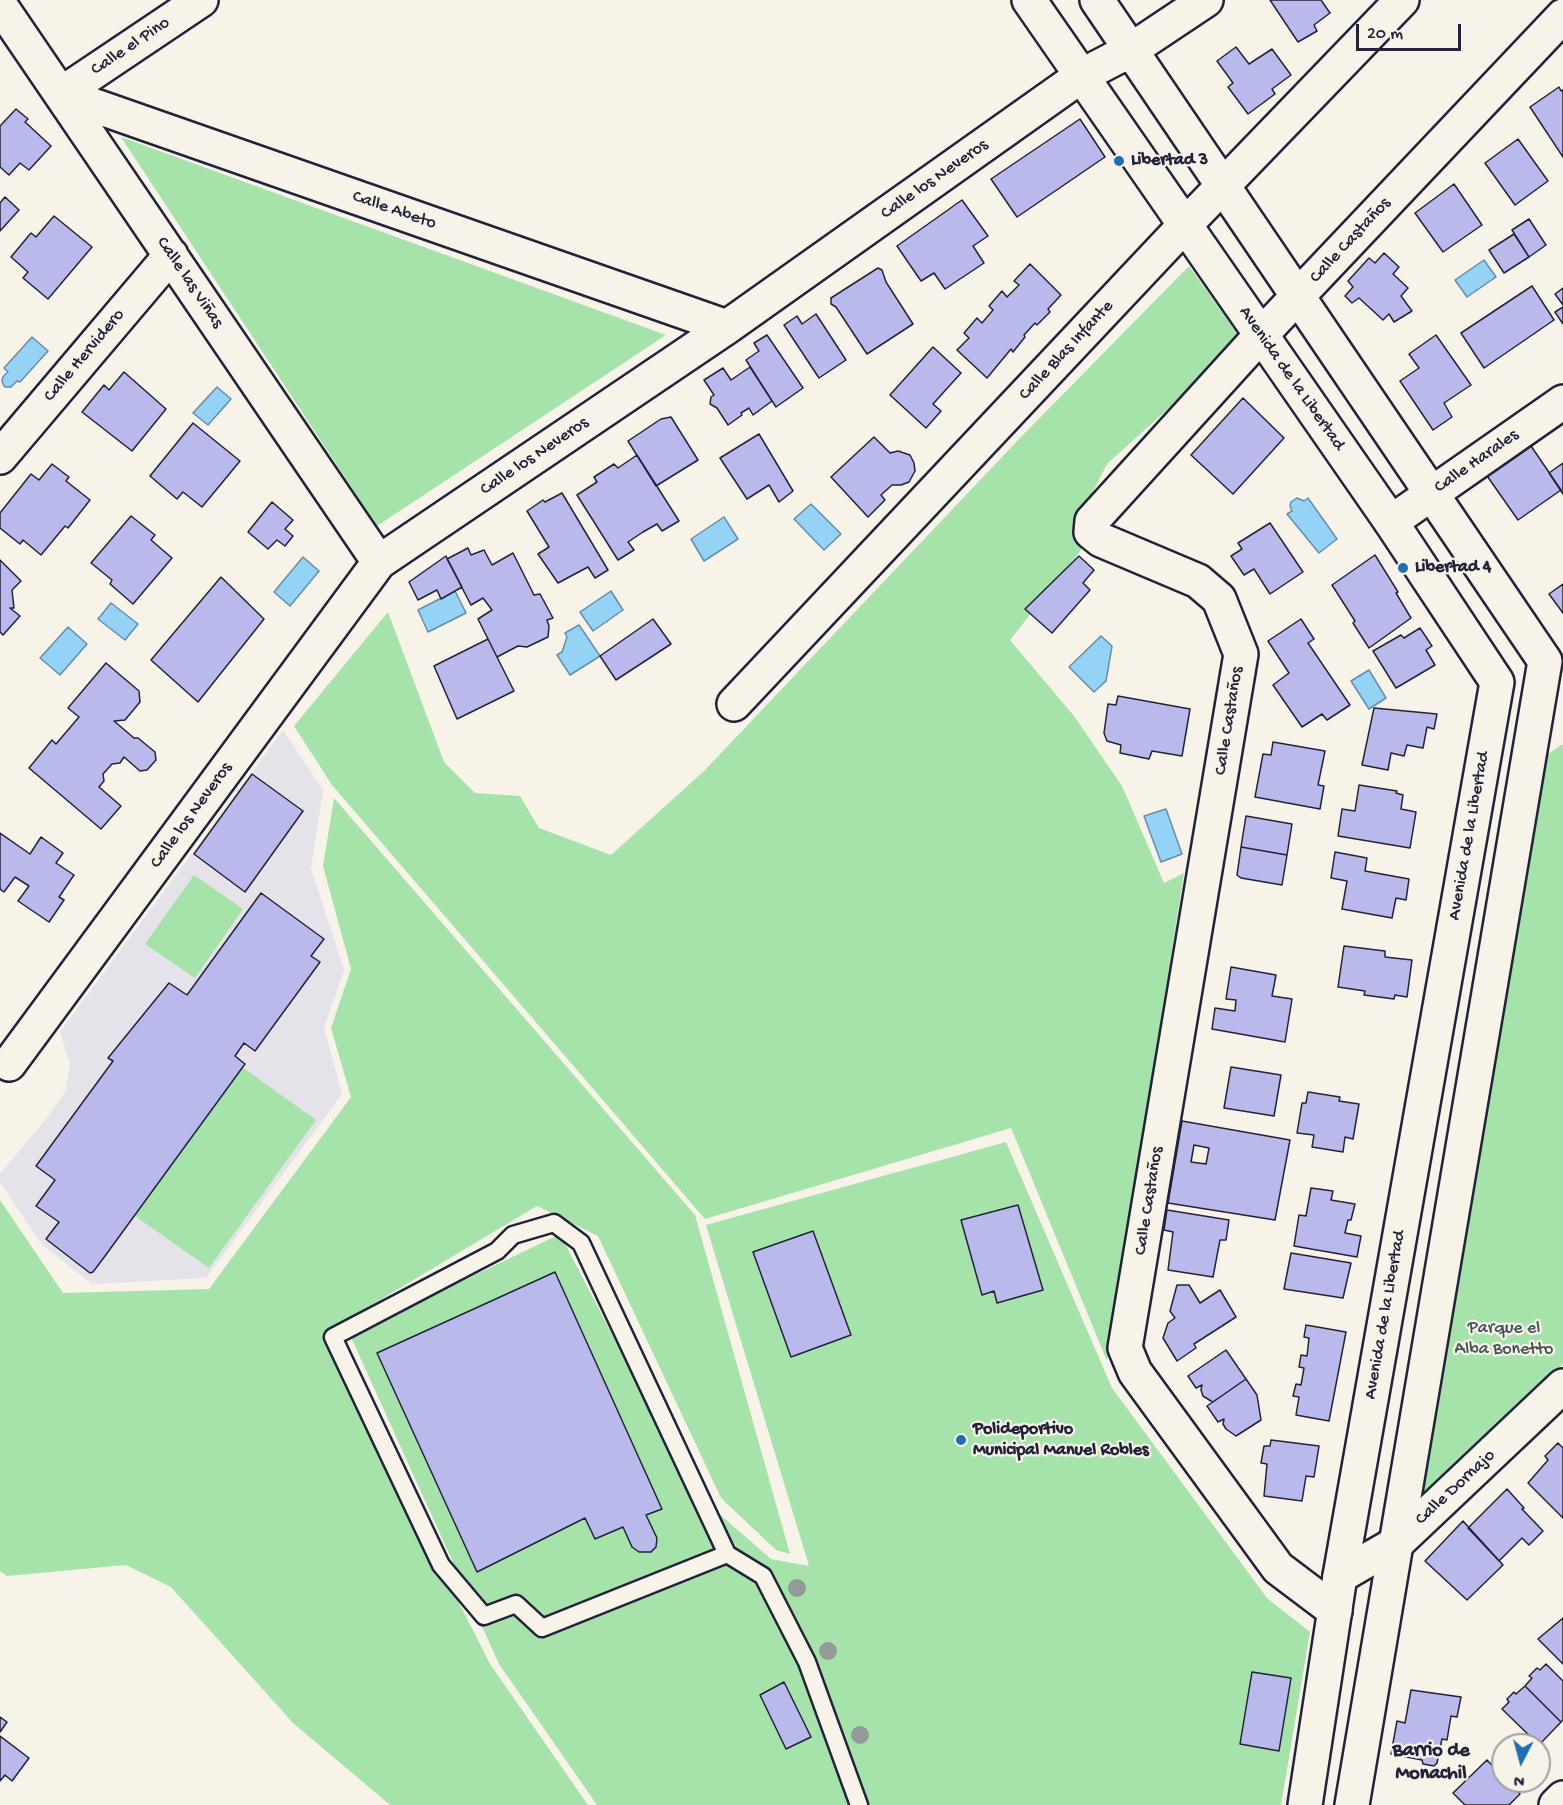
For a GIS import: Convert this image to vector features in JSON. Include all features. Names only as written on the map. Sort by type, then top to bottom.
[{"type":"street","name":"Calle el Pino","points":[[61,94],[201,0]]},
{"type":"street","name":"Avenida de la Libertad","points":[[1029,0],[1391,522],[1497,682],[1340,1576],[1305,1805]]},
{"type":"street","points":[[1097,0],[1545,661],[1552,693],[1397,1543],[1352,1805]]},
{"type":"street","name":"Calle los Neveros","points":[[9,1064],[379,562],[727,327],[1082,76],[1131,50],[1206,0]]},
{"type":"street","name":"Calle Blas Infante","points":[[734,704],[1185,225],[1402,0]]},
{"type":"street","name":"Calle las Viñas","points":[[0,5],[379,562]]},
{"type":"street","name":"Calle Castaños","points":[[1335,1611],[1278,1568],[1135,1372],[1125,1348],[1241,654],[1219,599],[1198,581],[1101,540],[1091,532],[1092,521],[1261,335],[1563,16]]},
{"type":"street","name":"Calle Abeto","points":[[61,94],[727,327]]},
{"type":"street","name":"Calle Hervidero","points":[[0,457],[171,255]]},
{"type":"street","name":"Calle Harales","points":[[1391,522],[1563,402]]},
{"type":"street","points":[[1497,682],[1552,693]]},
{"type":"street","name":"Calle Dornajo","points":[[1340,1576],[1397,1543],[1563,1386]]},
{"type":"street","points":[[1556,1805],[1563,1798]]},
{"type":"lane","points":[[727,1554],[542,1628],[516,1604],[484,1616],[441,1565],[333,1337],[497,1251],[513,1235],[554,1223],[581,1243],[727,1554],[763,1576],[807,1662],[859,1805]]},
{"type":"shaded area","points":[[283,730],[323,790],[311,868],[344,970],[324,1028],[342,1094],[206,1278],[92,1284],[41,1244],[0,1182],[0,1174],[47,1118],[65,1092],[70,1064],[60,1032]]},
{"type":"green space","points":[[121,137],[666,335],[377,526]]},
{"type":"green space","points":[[1189,266],[1243,341],[1107,464],[1086,505],[1081,550],[1010,640],[1074,716],[1122,786],[1164,883],[1184,873],[1107,1361],[1011,1128],[705,1219],[332,785],[294,726],[388,612],[444,762],[475,793],[520,796],[539,828],[611,855],[704,771],[1020,438]]},
{"type":"green space","name":"Parque el Alba Bonetto","points":[[1563,745],[1563,1364],[1428,1501],[1416,1499],[1540,760]]},
{"type":"green space","points":[[334,798],[695,1215],[790,1554],[776,1550],[721,1498],[598,1236],[537,1206],[323,1334],[490,1664],[588,1805],[390,1805],[293,1723],[171,1587],[126,1565],[7,1576],[0,1571],[0,1200],[63,1293],[209,1289],[351,1097],[331,1028],[351,969],[323,866]]},
{"type":"green space","points":[[194,875],[243,909],[195,978],[145,944]]},
{"type":"green space","points":[[242,1067],[316,1120],[209,1268],[135,1216]]},
{"type":"green space","name":"Polideportivo Municipal Manuel Robles","points":[[1006,1142],[1112,1388],[1267,1598],[1310,1632],[1281,1805],[597,1805],[499,1664],[350,1335],[560,1234],[693,1491],[771,1559],[809,1566],[706,1225]]},
{"type":"water","points":[[1484,260],[1496,277],[1467,297],[1455,280]]},
{"type":"water","points":[[32,337],[48,351],[20,382],[17,381],[11,387],[5,387],[2,379],[8,372],[4,368]]},
{"type":"water","points":[[217,387],[231,399],[208,425],[193,413]]},
{"type":"water","points":[[1297,498],[1304,501],[1308,498],[1337,539],[1319,553],[1287,514],[1292,511],[1291,502]]},
{"type":"water","points":[[811,504],[841,534],[824,550],[794,519]]},
{"type":"water","points":[[724,517],[738,539],[704,561],[691,539]]},
{"type":"water","points":[[303,557],[319,571],[290,606],[274,592]]},
{"type":"water","points":[[455,591],[466,613],[428,632],[418,610]]},
{"type":"water","points":[[611,591],[623,610],[593,631],[580,612]]},
{"type":"water","points":[[111,603],[138,624],[125,640],[98,619]]},
{"type":"water","points":[[579,625],[600,656],[570,675],[557,655],[562,652],[567,637],[565,633]]},
{"type":"water","points":[[68,627],[87,644],[60,675],[40,658]]},
{"type":"water","points":[[1101,636],[1112,646],[1106,681],[1094,692],[1069,667]]},
{"type":"water","points":[[1369,670],[1386,698],[1369,709],[1351,681]]},
{"type":"water","points":[[1166,809],[1182,854],[1161,862],[1144,816]]},
{"type":"building","points":[[1270,0],[1321,0],[1330,13],[1314,25],[1317,31],[1298,42]]},
{"type":"building","points":[[1236,47],[1249,64],[1272,49],[1291,75],[1272,89],[1275,94],[1248,114],[1228,87],[1233,83],[1217,61]]},
{"type":"building","points":[[1559,87],[1561,91],[1563,90],[1563,157],[1530,107]]},
{"type":"building","points":[[16,109],[28,119],[25,122],[51,146],[29,170],[20,163],[9,175],[0,167],[0,126]]},
{"type":"building","points":[[1080,119],[1105,157],[1017,217],[991,179]]},
{"type":"building","points":[[1518,139],[1548,181],[1515,205],[1485,163]]},
{"type":"building","points":[[1454,184],[1482,225],[1443,252],[1415,213]]},
{"type":"building","points":[[5,197],[19,210],[0,231],[0,203]]},
{"type":"building","points":[[962,200],[988,236],[973,246],[984,263],[945,289],[934,273],[921,281],[897,246]]},
{"type":"building","points":[[54,216],[92,247],[48,299],[23,278],[28,272],[11,257],[31,233],[36,237]]},
{"type":"building","points":[[1529,219],[1546,245],[1529,257],[1512,230]]},
{"type":"building","points":[[1514,234],[1529,257],[1504,273],[1489,250]]},
{"type":"building","points":[[1384,253],[1399,267],[1393,274],[1408,288],[1401,296],[1412,311],[1394,322],[1389,314],[1383,320],[1359,298],[1352,303],[1345,296],[1353,287],[1348,281],[1369,258],[1375,263]]},
{"type":"building","points":[[1030,264],[1061,295],[1048,309],[1050,312],[1037,325],[1035,323],[1013,352],[1011,349],[987,378],[957,350],[969,338],[964,333],[977,318],[982,323],[993,310],[989,306],[1002,291],[1007,297],[1019,285],[1014,281]]},
{"type":"building","points":[[878,268],[882,270],[886,282],[913,324],[867,354],[836,307],[831,304],[831,298]]},
{"type":"building","points":[[1532,286],[1554,320],[1484,368],[1461,333]]},
{"type":"building","points":[[1563,288],[1563,305],[1555,294]]},
{"type":"building","points":[[1563,307],[1563,324],[1555,312]]},
{"type":"building","points":[[816,314],[846,360],[819,378],[784,325],[797,316],[802,324]]},
{"type":"building","points":[[767,335],[803,388],[776,407],[746,360],[759,351],[754,343]]},
{"type":"building","points":[[1436,335],[1471,385],[1444,403],[1452,417],[1433,430],[1400,381],[1419,368],[1409,354]]},
{"type":"building","points":[[933,347],[961,373],[933,404],[941,411],[926,428],[890,395]]},
{"type":"building","points":[[750,367],[772,401],[753,415],[749,408],[728,425],[717,408],[710,404],[711,397],[714,395],[704,380],[723,368],[731,380]]},
{"type":"building","points":[[124,372],[166,409],[132,451],[82,412],[104,385],[109,390]]},
{"type":"building","points":[[1243,398],[1284,438],[1233,494],[1191,455]]},
{"type":"building","points":[[671,417],[698,460],[656,486],[628,441],[661,419]]},
{"type":"building","points":[[193,423],[240,461],[202,507],[183,492],[177,499],[150,476]]},
{"type":"building","points":[[759,434],[793,491],[779,502],[769,485],[747,499],[720,458]]},
{"type":"building","points":[[874,437],[890,453],[898,451],[910,455],[915,471],[909,482],[892,485],[881,495],[885,500],[868,517],[831,477]]},
{"type":"building","points":[[1529,443],[1561,490],[1518,520],[1485,473]]},
{"type":"building","points":[[637,455],[679,521],[662,531],[657,524],[643,532],[628,542],[634,550],[618,560],[577,495],[597,482],[594,477],[614,464],[618,468]]},
{"type":"building","points":[[1563,463],[1563,494],[1549,473]]},
{"type":"building","points":[[52,464],[69,477],[66,481],[90,500],[68,528],[65,526],[41,555],[23,540],[20,544],[0,528],[0,513],[31,474],[39,480]]},
{"type":"building","points":[[562,493],[608,570],[595,578],[588,567],[558,583],[538,554],[549,547],[527,511],[543,500],[545,502]]},
{"type":"building","points":[[272,502],[293,520],[285,529],[293,536],[285,546],[277,540],[268,549],[248,532]]},
{"type":"building","points":[[131,516],[155,535],[151,540],[172,558],[133,604],[110,584],[112,580],[91,563]]},
{"type":"building","points":[[1270,523],[1303,572],[1270,594],[1254,569],[1244,575],[1231,556],[1242,549],[1238,543]]},
{"type":"building","points":[[468,548],[471,555],[484,550],[492,565],[513,553],[534,595],[540,594],[553,618],[547,620],[548,637],[527,647],[518,646],[497,657],[478,619],[492,610],[483,598],[471,605],[447,559]]},
{"type":"building","points":[[1375,555],[1411,618],[1369,648],[1332,585]]},
{"type":"building","points":[[446,556],[462,587],[441,599],[437,590],[418,600],[409,582]]},
{"type":"building","points":[[1079,556],[1094,570],[1083,583],[1090,590],[1052,633],[1025,609]]},
{"type":"building","points":[[0,560],[21,581],[12,590],[14,608],[10,608],[20,616],[3,635],[0,632]]},
{"type":"building","points":[[221,577],[264,619],[198,702],[151,660]]},
{"type":"building","points":[[1563,584],[1563,613],[1549,594]]},
{"type":"building","points":[[653,619],[671,644],[616,680],[600,656]]},
{"type":"building","points":[[1301,619],[1314,639],[1308,643],[1350,705],[1327,720],[1322,714],[1302,727],[1273,685],[1289,673],[1268,641]]},
{"type":"building","points":[[1420,628],[1432,646],[1426,650],[1435,665],[1396,688],[1373,651],[1401,635],[1404,638]]},
{"type":"building","points":[[488,639],[514,691],[457,719],[434,666]]},
{"type":"building","points":[[106,663],[139,691],[140,702],[125,720],[114,721],[155,752],[156,760],[147,770],[140,771],[124,757],[120,763],[112,764],[103,774],[104,781],[99,787],[121,806],[101,829],[29,768],[52,740],[56,744],[79,717],[68,708]]},
{"type":"building","points":[[1118,696],[1190,709],[1182,756],[1152,751],[1149,759],[1120,753],[1121,745],[1107,741],[1104,733],[1108,704],[1116,705]]},
{"type":"building","points":[[1374,708],[1437,714],[1434,729],[1427,727],[1423,748],[1407,745],[1404,756],[1391,753],[1388,770],[1362,765]]},
{"type":"building","points":[[1273,742],[1325,751],[1318,785],[1324,786],[1320,809],[1255,797],[1263,754],[1271,755]]},
{"type":"building","points":[[252,774],[303,811],[245,892],[194,854]]},
{"type":"building","points":[[1359,785],[1397,791],[1396,793],[1403,795],[1401,809],[1416,812],[1410,848],[1338,836],[1342,809],[1355,811]]},
{"type":"building","points":[[1246,816],[1292,824],[1287,855],[1241,847]]},
{"type":"building","points":[[0,833],[30,854],[41,837],[63,853],[56,863],[74,875],[59,897],[64,900],[49,922],[18,901],[29,886],[15,877],[4,892],[0,889]]},
{"type":"building","points":[[1241,847],[1287,855],[1282,885],[1241,878],[1237,875]]},
{"type":"building","points":[[1335,852],[1367,858],[1365,871],[1409,879],[1406,900],[1396,898],[1392,918],[1342,909],[1347,881],[1331,878]]},
{"type":"building","points":[[261,893],[324,939],[311,956],[320,962],[255,1051],[244,1043],[235,1056],[245,1064],[105,1256],[90,1273],[46,1239],[59,1222],[36,1206],[55,1180],[36,1166],[113,1061],[108,1058],[169,983],[187,995]]},
{"type":"building","points":[[1344,946],[1385,951],[1385,957],[1412,960],[1407,997],[1395,995],[1394,999],[1364,995],[1365,991],[1338,987]]},
{"type":"building","points":[[1231,967],[1276,975],[1272,996],[1292,999],[1285,1042],[1212,1029],[1215,1008],[1235,1011],[1236,1000],[1226,999]]},
{"type":"building","points":[[1231,1067],[1281,1075],[1274,1116],[1224,1108]]},
{"type":"building","points":[[1308,1092],[1340,1097],[1339,1101],[1359,1104],[1353,1139],[1345,1137],[1343,1152],[1312,1147],[1314,1135],[1297,1133],[1302,1103],[1306,1103]]},
{"type":"building","points":[[1182,1121],[1290,1140],[1275,1220],[1168,1203]],"holes":[[[1194,1145],[1209,1148],[1206,1164],[1191,1162]]]},
{"type":"building","points":[[1311,1188],[1333,1191],[1331,1200],[1355,1204],[1345,1233],[1361,1236],[1357,1257],[1294,1246],[1299,1215],[1306,1216]]},
{"type":"building","points":[[1018,1205],[1043,1290],[997,1303],[994,1291],[982,1295],[961,1220]]},
{"type":"building","points":[[1167,1210],[1229,1220],[1226,1240],[1220,1240],[1213,1277],[1168,1270],[1173,1232],[1164,1230]]},
{"type":"building","points":[[813,1231],[851,1335],[791,1357],[753,1252]]},
{"type":"building","points":[[1291,1253],[1351,1263],[1343,1298],[1284,1289]]},
{"type":"building","points":[[555,1272],[662,1509],[646,1515],[657,1538],[656,1547],[651,1552],[639,1552],[632,1547],[623,1527],[595,1539],[585,1518],[477,1572],[377,1353]]},
{"type":"building","points":[[1177,1285],[1189,1285],[1200,1303],[1220,1290],[1236,1317],[1194,1344],[1196,1348],[1177,1361],[1163,1338],[1168,1323],[1175,1318],[1170,1311]]},
{"type":"building","points":[[1306,1325],[1346,1332],[1329,1421],[1296,1415],[1299,1397],[1293,1396],[1296,1384],[1301,1385],[1304,1368],[1299,1367],[1301,1355],[1307,1356],[1309,1338],[1304,1337]]},
{"type":"building","points":[[1226,1350],[1246,1379],[1213,1402],[1203,1396],[1202,1385],[1196,1388],[1188,1376]]},
{"type":"building","points":[[1246,1379],[1257,1395],[1261,1420],[1236,1436],[1226,1429],[1223,1424],[1224,1419],[1218,1422],[1207,1406]]},
{"type":"building","points":[[1271,1440],[1319,1446],[1314,1477],[1306,1476],[1302,1501],[1264,1496],[1267,1464],[1261,1463],[1264,1446],[1270,1446]]},
{"type":"building","points":[[1558,1443],[1563,1448],[1563,1518],[1528,1483],[1548,1460],[1545,1456]]},
{"type":"building","points":[[1507,1489],[1543,1531],[1529,1545],[1522,1538],[1499,1561],[1468,1528]]},
{"type":"building","points":[[1463,1521],[1503,1565],[1467,1600],[1425,1561]]},
{"type":"building","points":[[1563,1618],[1563,1664],[1538,1639]]},
{"type":"building","points":[[1546,1664],[1563,1681],[1563,1720],[1561,1722],[1525,1686],[1532,1678],[1529,1676],[1537,1668],[1540,1670]]},
{"type":"building","points":[[1252,1672],[1291,1678],[1279,1751],[1240,1744]]},
{"type":"building","points":[[784,1682],[811,1737],[786,1749],[760,1695]]},
{"type":"building","points":[[1525,1686],[1561,1722],[1550,1733],[1527,1733],[1502,1709],[1509,1702],[1507,1699],[1514,1692],[1516,1694]]},
{"type":"building","points":[[1411,1690],[1461,1697],[1457,1717],[1451,1716],[1447,1740],[1442,1739],[1437,1763],[1434,1766],[1423,1764],[1422,1760],[1391,1754],[1397,1721],[1405,1723]]},
{"type":"building","points":[[0,1717],[7,1722],[0,1732]]},
{"type":"building","points":[[0,1736],[29,1758],[12,1781],[5,1775],[0,1781]]},
{"type":"building","points":[[1487,1760],[1491,1764],[1491,1793],[1520,1794],[1509,1805],[1465,1805],[1453,1793]]},
{"type":"place","name":"Libertad 3","points":[[1119,161]]},
{"type":"place","name":"Libertad 4","points":[[1403,568]]},
{"type":"place","name":"Polideportivo Municipal Manuel Robles","points":[[961,1440]]},
{"type":"district","name":"Barrio de Monachil","points":[[1431,1764]]}]
